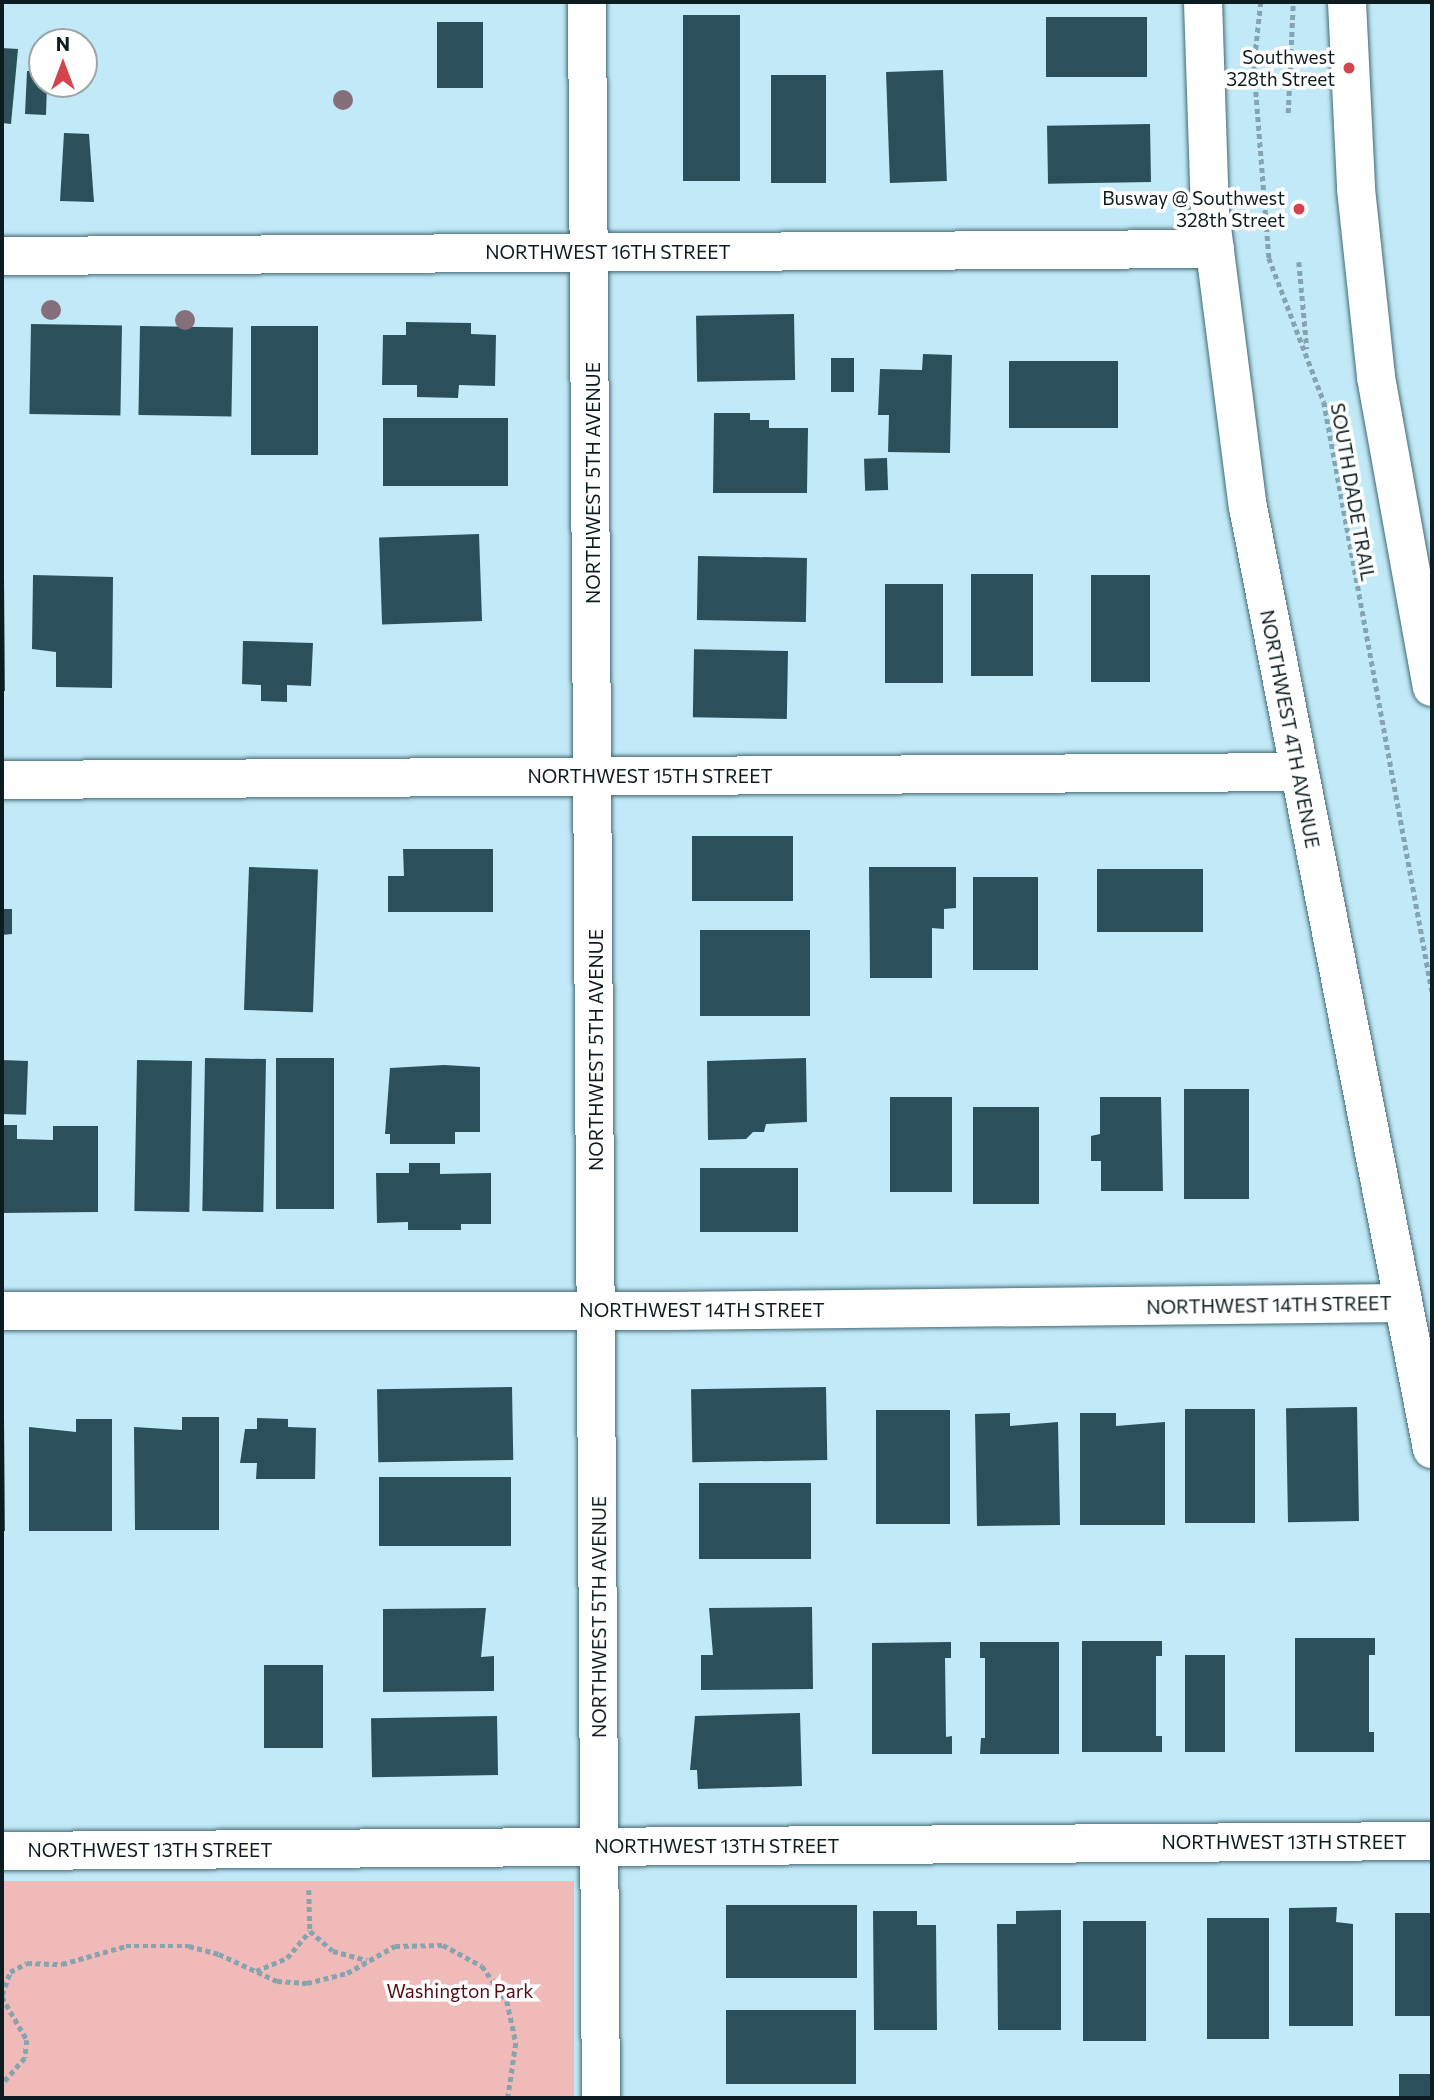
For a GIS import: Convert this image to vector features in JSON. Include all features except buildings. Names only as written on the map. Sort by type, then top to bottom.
[{"type":"street","name":"NORTHWEST 5TH AVENUE","points":[[587,2],[592,252],[601,2098]]},
{"type":"street","name":"NORTHWEST 4TH AVENUE","points":[[1203,2],[1214,249],[1244,484],[1432,1449]]},
{"type":"street","points":[[1347,2],[1356,189],[1374,364],[1432,687]]},
{"type":"street","name":"NORTHWEST 16TH STREET","points":[[2,256],[1214,249]]},
{"type":"street","name":"NORTHWEST 15TH STREET","points":[[2,780],[1298,772]]},
{"type":"street","name":"NORTHWEST 14TH STREET","points":[[2,1311],[598,1310],[1403,1303]]},
{"type":"street","name":"NORTHWEST 13TH STREET","points":[[2,1851],[1432,1841]]},
{"type":"path","name":"SOUTH DADE TRAIL","points":[[1261,2],[1254,66],[1269,258],[1279,292],[1307,353],[1331,436],[1432,991]]},
{"type":"path","points":[[1288,113],[1293,2]]},
{"type":"path","points":[[1299,262],[1307,353]]},
{"type":"path","points":[[256,1972],[287,1958],[310,1931],[309,1889]]},
{"type":"path","points":[[310,1931],[333,1951],[368,1960]]},
{"type":"path","points":[[2,2084],[27,2052],[23,2030],[2,1996],[10,1972],[27,1963],[62,1964],[126,1946],[189,1946],[219,1954],[256,1972],[285,1982],[318,1982],[395,1946],[427,1943],[454,1948],[482,1966],[507,2001],[514,2030],[515,2059],[508,2098]]},
{"type":"green space","name":"Washington Park","points":[[2,1881],[574,1881],[574,2098],[2,2098]]},
{"type":"place","name":"Southwest 328th Street","points":[[1349,68]]},
{"type":"place","name":"Busway @ Southwest 328th Street","points":[[1299,209]]}]
